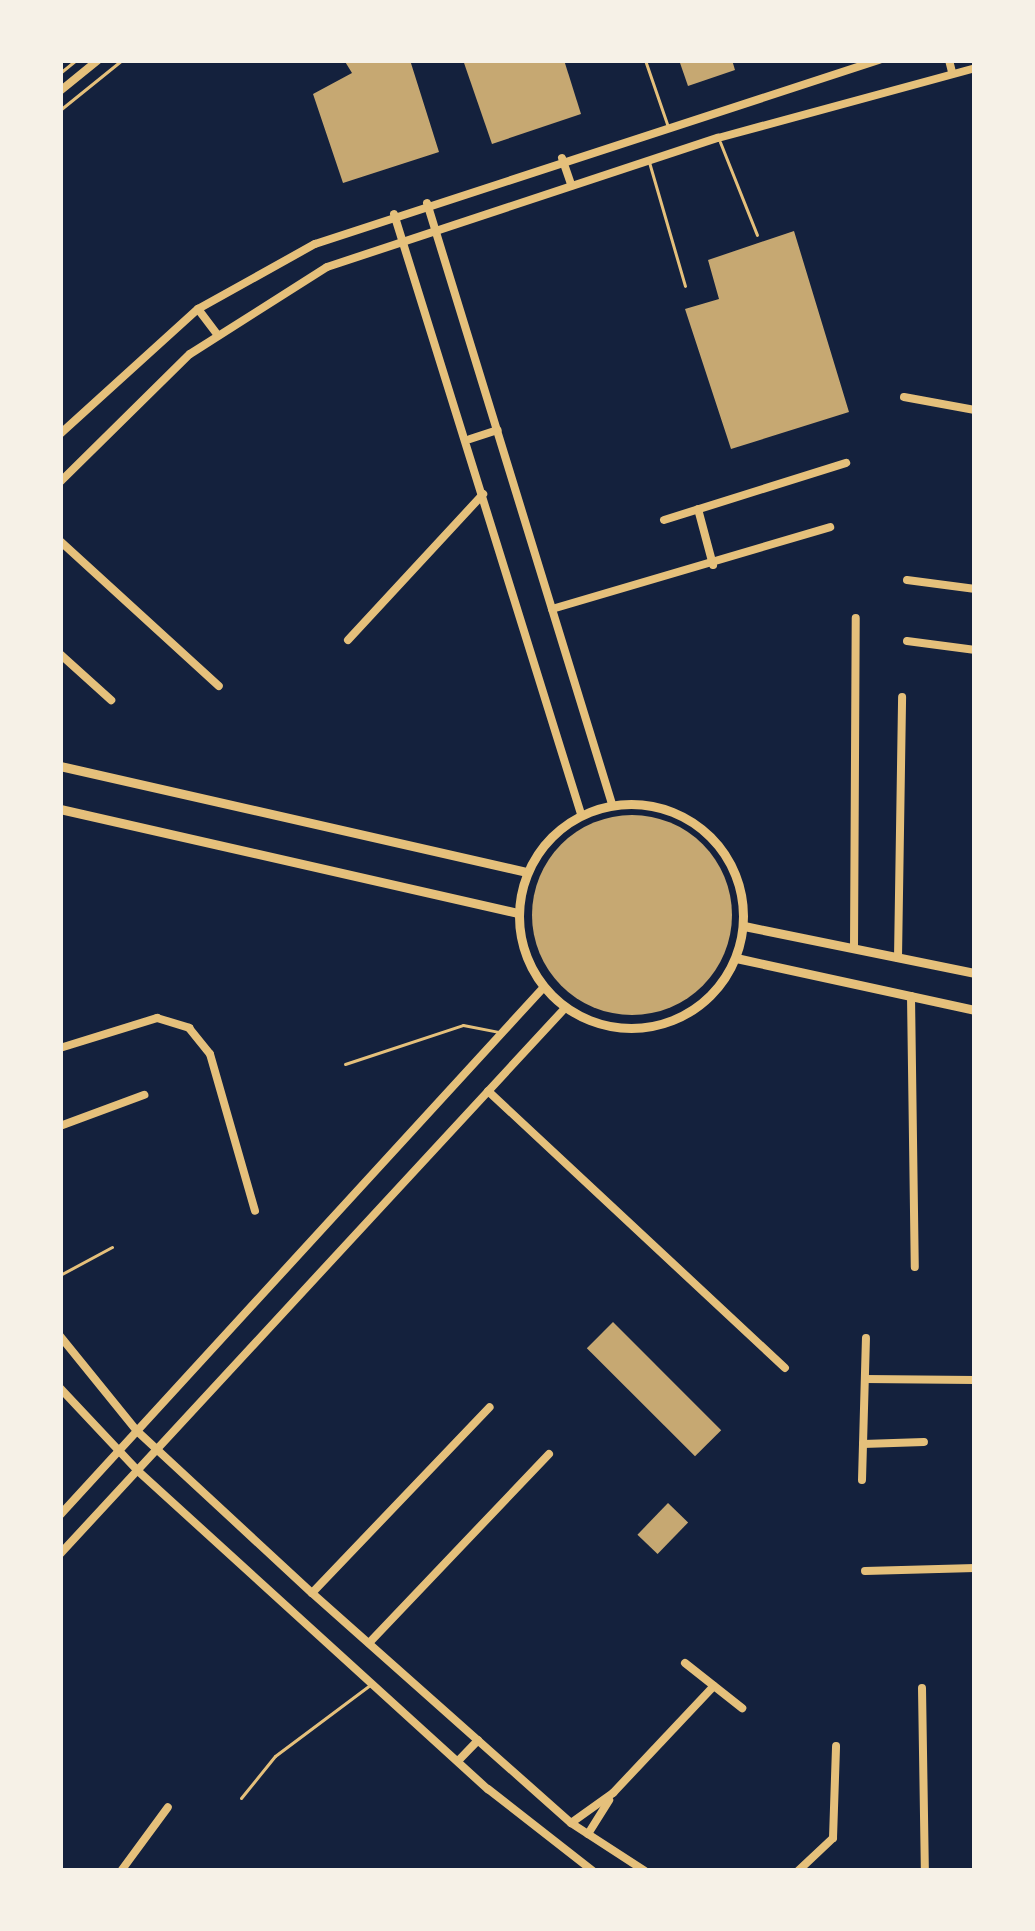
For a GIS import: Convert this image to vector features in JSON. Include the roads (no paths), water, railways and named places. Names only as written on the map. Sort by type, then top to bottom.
[{"type":"street","points":[[60,91],[98,60]]},
{"type":"street","points":[[60,434],[198,309],[315,244],[562,158],[879,60]]},
{"type":"street","points":[[949,60],[952,72]]},
{"type":"street","points":[[60,482],[128,408],[217,333],[327,267],[718,138],[975,68]]},
{"type":"street","points":[[562,158],[571,184]]},
{"type":"street","points":[[428,203],[612,804]]},
{"type":"street","points":[[394,214],[470,439],[581,814]]},
{"type":"street","points":[[198,309],[217,333]]},
{"type":"street","points":[[904,398],[975,410]]},
{"type":"street","points":[[470,439],[498,430]]},
{"type":"street","points":[[664,520],[846,463]]},
{"type":"street","points":[[347,640],[484,493]]},
{"type":"street","points":[[698,509],[713,565]]},
{"type":"street","points":[[552,609],[830,527]]},
{"type":"street","points":[[60,541],[219,686]]},
{"type":"street","points":[[907,580],[975,589]]},
{"type":"street","points":[[854,948],[856,619]]},
{"type":"street","points":[[907,640],[975,650]]},
{"type":"street","points":[[60,654],[111,700]]},
{"type":"street","points":[[898,958],[902,698]]},
{"type":"street","points":[[60,766],[527,872]]},
{"type":"street","points":[[612,804],[679,814],[716,841],[738,880],[744,926],[736,958],[702,1004],[676,1020],[620,1028],[566,1007],[544,987],[525,952],[518,914],[527,872],[549,838],[581,814],[612,804]]},
{"type":"street","points":[[60,809],[518,914]]},
{"type":"street","points":[[744,926],[975,973]]},
{"type":"street","points":[[736,958],[975,1010]]},
{"type":"street","points":[[60,1515],[544,987]]},
{"type":"street","points":[[911,996],[915,1267]]},
{"type":"street","points":[[60,1554],[566,1007]]},
{"type":"street","points":[[60,1048],[157,1018],[190,1028],[210,1054],[255,1211]]},
{"type":"street","points":[[488,1091],[785,1368]]},
{"type":"street","points":[[60,1126],[144,1095]]},
{"type":"street","points":[[60,1336],[136,1431],[312,1592],[571,1822],[645,1871]]},
{"type":"street","points":[[862,1480],[866,1338]]},
{"type":"street","points":[[865,1379],[975,1380]]},
{"type":"street","points":[[60,1388],[139,1471],[372,1684],[593,1871]]},
{"type":"street","points":[[312,1592],[490,1407]]},
{"type":"street","points":[[863,1444],[924,1442]]},
{"type":"street","points":[[369,1643],[549,1454]]},
{"type":"street","points":[[866,1571],[975,1568]]},
{"type":"street","points":[[685,1663],[742,1708]]},
{"type":"street","points":[[588,1834],[613,1793],[714,1686]]},
{"type":"street","points":[[922,1688],[925,1871]]},
{"type":"street","points":[[458,1761],[478,1740]]},
{"type":"street","points":[[798,1871],[833,1838],[836,1746]]},
{"type":"street","points":[[571,1822],[613,1793]]},
{"type":"street","points":[[122,1871],[168,1807]]},
{"type":"lane","points":[[60,73],[76,60]]},
{"type":"lane","points":[[645,60],[667,126]]},
{"type":"lane","points":[[709,112],[757,235]]},
{"type":"lane","points":[[648,160],[685,286]]},
{"type":"lane","points":[[345,1064],[463,1025],[502,1033]]},
{"type":"lane","points":[[60,1275],[112,1247]]},
{"type":"lane","points":[[241,1798],[274,1756],[372,1684]]}]
